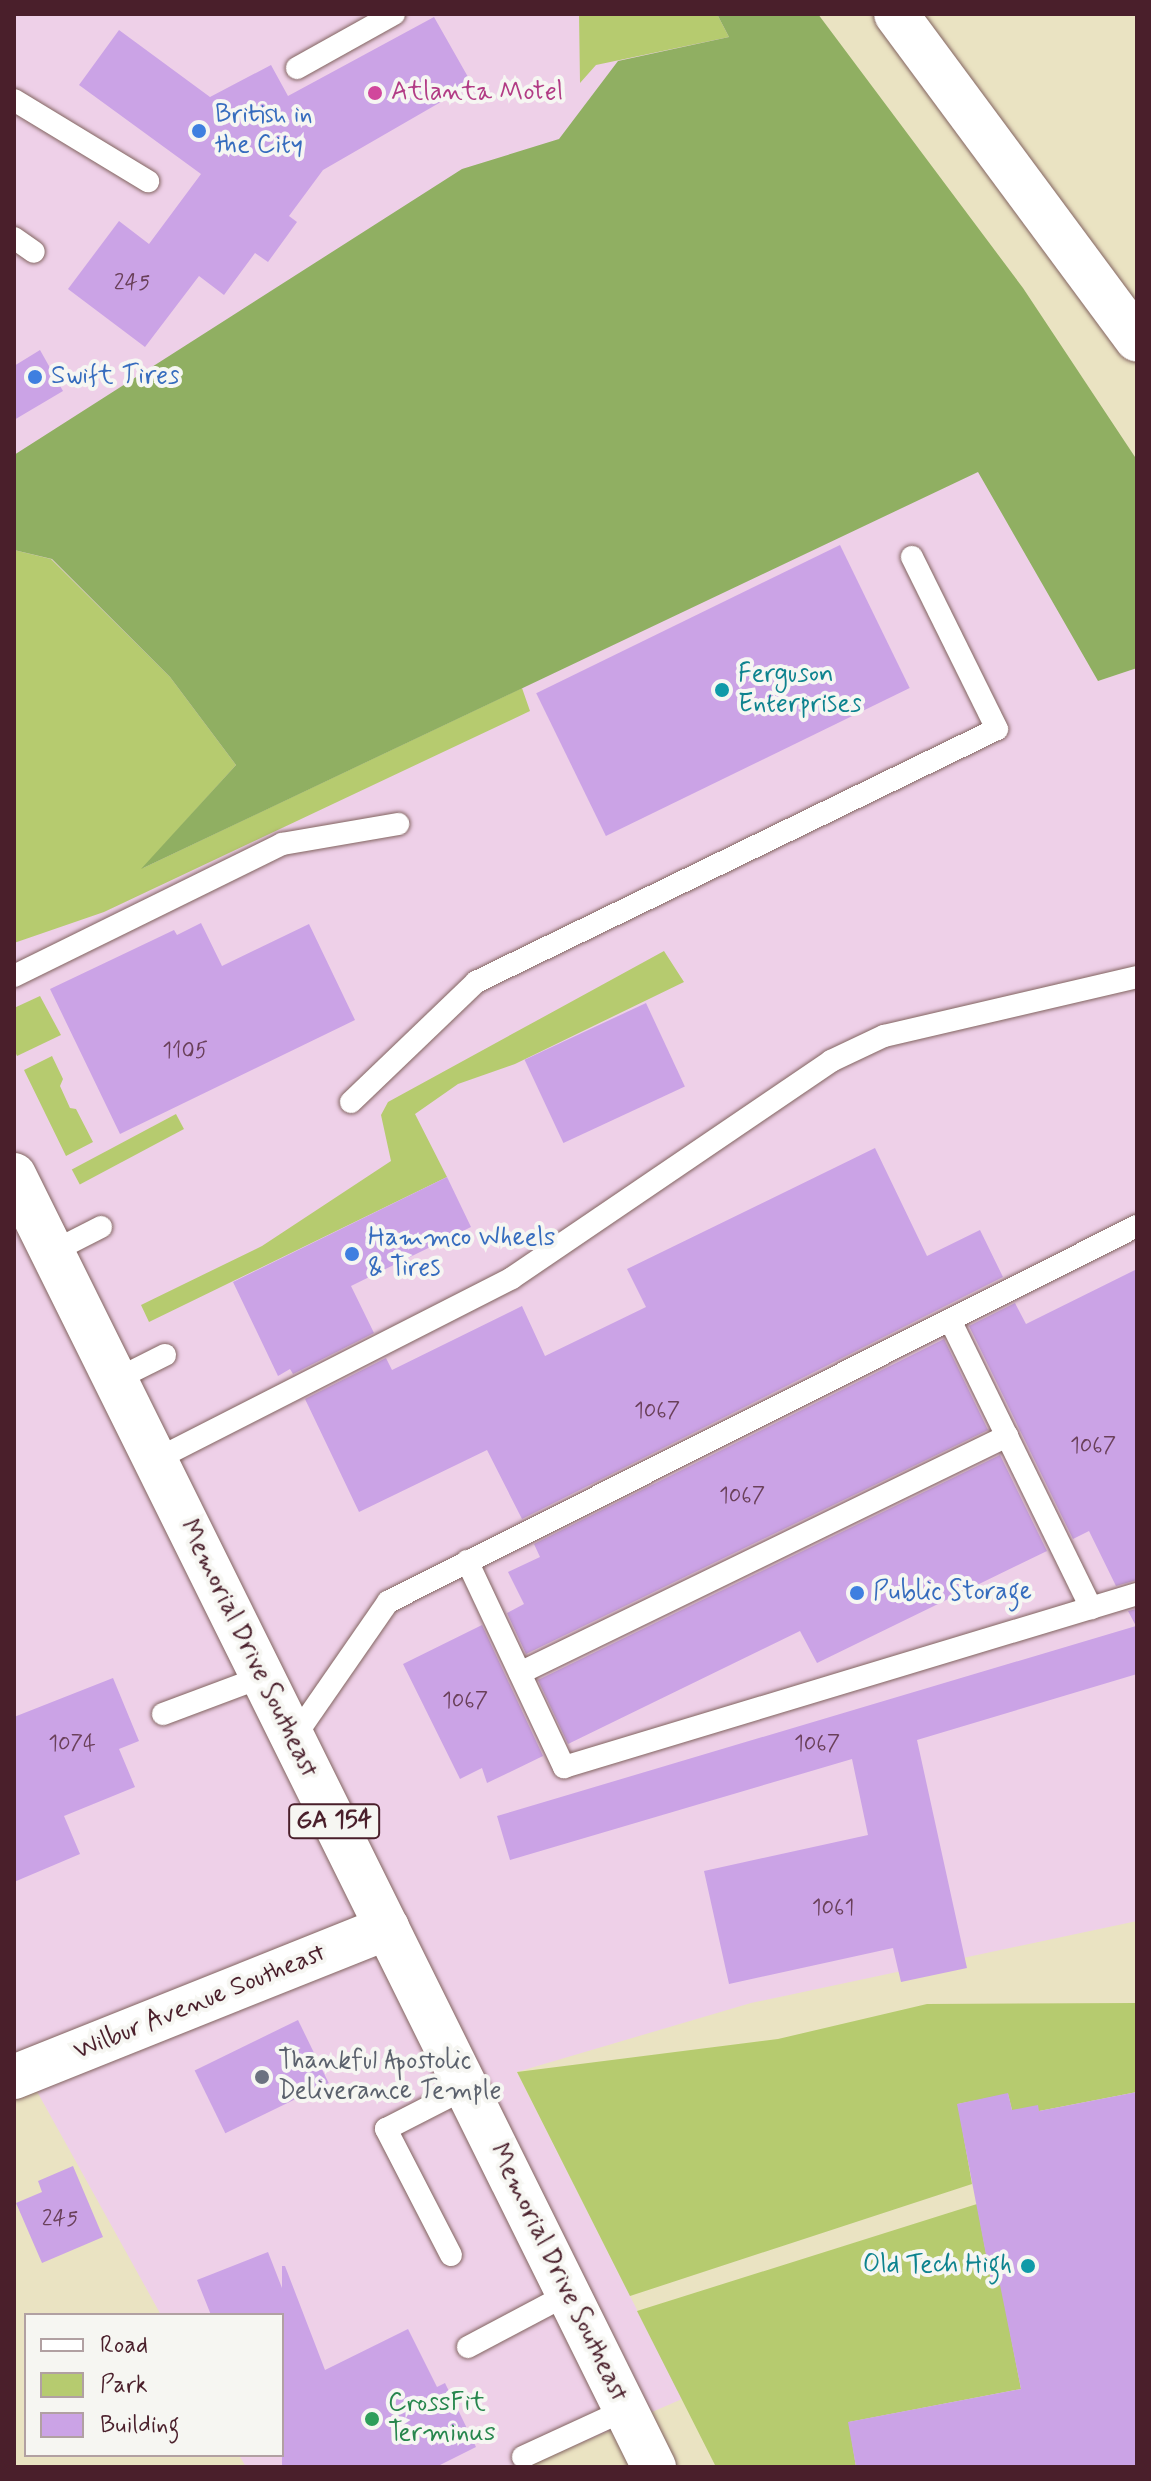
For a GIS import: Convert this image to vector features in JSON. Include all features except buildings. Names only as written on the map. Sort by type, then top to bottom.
[{"type":"main road","points":[[896,14],[1137,340]]},
{"type":"main road","name":"Memorial Drive Southeast","points":[[14,1175],[654,2467]]},
{"type":"main road","name":"Wilbur Avenue Southeast","points":[[14,2077],[387,1928]]},
{"type":"lane","points":[[297,68],[394,14]]},
{"type":"lane","points":[[14,100],[148,181]]},
{"type":"lane","points":[[14,238],[34,252]]},
{"type":"lane","points":[[351,1102],[476,982],[997,729],[912,557]]},
{"type":"lane","points":[[14,976],[282,844],[398,824]]},
{"type":"lane","points":[[155,1460],[512,1278],[831,1061],[884,1036],[1137,977]]},
{"type":"lane","points":[[293,1739],[388,1602],[1137,1226]]},
{"type":"lane","points":[[52,1252],[101,1227]]},
{"type":"lane","points":[[950,1320],[1091,1608]]},
{"type":"lane","points":[[115,1380],[165,1355]]},
{"type":"lane","points":[[520,1673],[1007,1436]]},
{"type":"lane","points":[[467,1561],[564,1767],[1137,1594]]},
{"type":"lane","points":[[163,1714],[262,1677]]},
{"type":"lane","points":[[451,2255],[386,2129],[466,2088]]},
{"type":"lane","points":[[468,2347],[568,2294]]},
{"type":"lane","points":[[523,2457],[625,2410]]},
{"type":"shaded area","points":[[14,14],[805,14],[1137,484],[1137,1921],[751,2003],[517,2072],[682,2399],[526,2467],[246,2467],[240,2457],[284,2457],[284,2313],[160,2313],[14,2050]]},
{"type":"green space","points":[[579,14],[717,14],[729,37],[596,65],[580,83]]},
{"type":"green space","points":[[717,14],[818,14],[1023,288],[1137,460],[1137,668],[1098,681],[978,472],[141,869],[236,765],[170,677],[52,559],[14,550],[14,455],[462,169],[559,139],[618,61],[729,37]]},
{"type":"green space","points":[[14,550],[51,559],[170,677],[236,765],[143,868],[522,688],[530,711],[104,912],[14,943]]},
{"type":"green space","points":[[664,951],[684,982],[515,1064],[458,1084],[415,1114],[447,1177],[149,1322],[141,1305],[262,1246],[391,1161],[381,1115],[388,1102]]},
{"type":"green space","points":[[40,996],[61,1035],[17,1056],[14,1049],[14,1008]]},
{"type":"green space","points":[[52,1056],[63,1079],[60,1086],[70,1108],[76,1109],[93,1142],[66,1156],[24,1070]]},
{"type":"green space","points":[[176,1114],[184,1129],[80,1184],[72,1169]]},
{"type":"green space","points":[[1137,2003],[1137,2092],[1039,2111],[1012,2110],[1008,2094],[958,2104],[972,2184],[630,2296],[517,2072],[778,2039],[927,2004]]},
{"type":"green space","points":[[977,2204],[992,2286],[1001,2285],[1021,2389],[849,2422],[856,2467],[716,2467],[637,2311]]},
{"type":"place","name":"Atlanta Motel","points":[[375,93]]},
{"type":"place","name":"British in the City","points":[[199,131]]},
{"type":"place","name":"Swift Tires","points":[[35,377]]},
{"type":"place","name":"Ferguson Enterprises","points":[[722,690]]},
{"type":"place","name":"Hammco Wheels & Tires","points":[[352,1254]]},
{"type":"place","name":"Public Storage","points":[[857,1593]]},
{"type":"place","name":"Thankful Apostolic Deliverance Temple","points":[[262,2077]]},
{"type":"place","name":"Old Tech High","points":[[1028,2266]]},
{"type":"place","name":"CrossFit Terminus","points":[[372,2419]]}]
